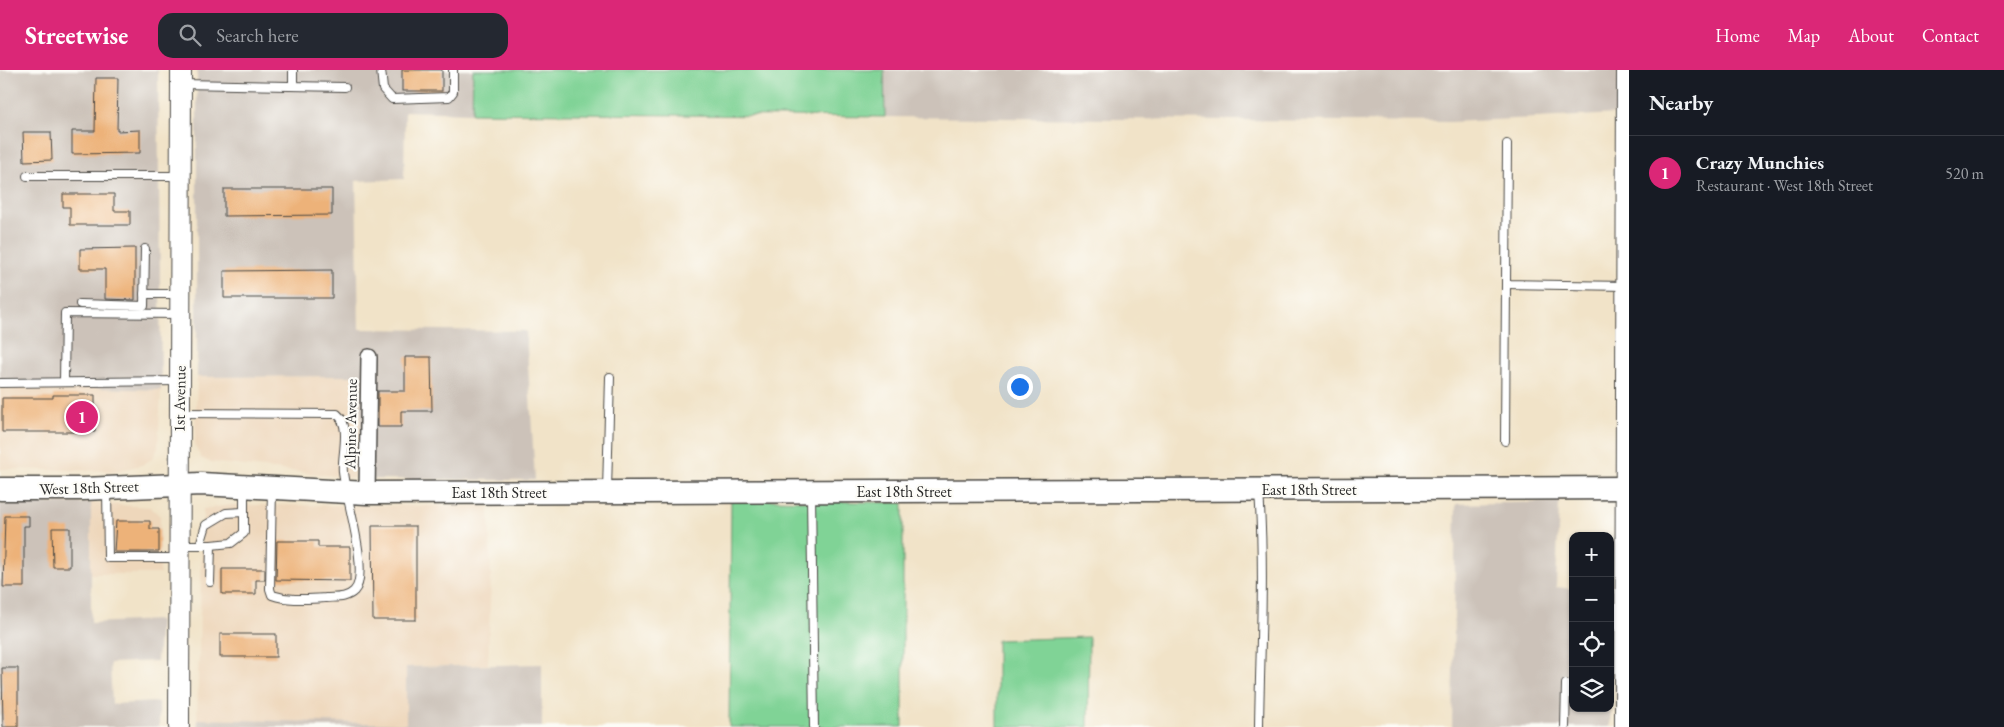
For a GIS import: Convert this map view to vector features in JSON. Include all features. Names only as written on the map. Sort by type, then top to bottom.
[{"type":"main road","name":"East 18th Street","points":[[178,484],[272,487],[358,493],[1627,488]]},
{"type":"main road","name":"West 18th Street","points":[[0,490],[178,484]]},
{"type":"street","points":[[1625,727],[1627,690],[1627,70]]},
{"type":"street","name":"1st Avenue","points":[[179,727],[178,484],[181,77]]},
{"type":"street","name":"Alpine Avenue","points":[[358,493],[369,356]]},
{"type":"lane","points":[[293,70],[293,86]]},
{"type":"lane","points":[[381,70],[383,90],[392,99],[449,97],[453,92],[453,70]]},
{"type":"lane","points":[[181,77],[293,86],[345,87]]},
{"type":"lane","points":[[1505,441],[1507,144]]},
{"type":"lane","points":[[27,176],[180,176]]},
{"type":"lane","points":[[80,304],[144,306],[145,250]]},
{"type":"lane","points":[[1506,284],[1626,286]]},
{"type":"lane","points":[[144,294],[180,304]]},
{"type":"lane","points":[[64,381],[65,313],[180,304]]},
{"type":"lane","points":[[607,492],[610,378]]},
{"type":"lane","points":[[0,383],[180,381]]},
{"type":"lane","points":[[180,413],[337,414],[342,418],[344,431],[343,473],[358,493],[359,579],[355,590],[345,597],[286,600],[272,595],[270,589],[272,487]]},
{"type":"lane","points":[[107,487],[108,558],[178,551],[200,545],[232,543],[244,533],[244,486]]},
{"type":"lane","points":[[1258,489],[1261,524],[1262,623],[1260,727]]},
{"type":"lane","points":[[811,491],[814,727]]},
{"type":"lane","points":[[200,545],[206,525],[226,513],[243,512]]},
{"type":"lane","points":[[210,582],[211,545]]},
{"type":"lane","points":[[1565,727],[1566,684]]},
{"type":"shaded area","points":[[0,70],[158,70],[161,390],[0,385]]},
{"type":"shaded area","points":[[197,70],[473,70],[472,113],[405,111],[404,179],[356,181],[359,329],[526,331],[535,480],[362,479],[359,376],[197,377]]},
{"type":"shaded area","points":[[884,70],[1618,70],[1619,114],[1450,122],[885,117]]},
{"type":"shaded area","points":[[359,376],[362,479],[210,462],[201,458],[195,445],[197,377]]},
{"type":"shaded area","points":[[0,385],[161,390],[158,448],[152,459],[142,465],[116,471],[0,469]]},
{"type":"shaded area","points":[[1559,502],[1556,587],[1569,589],[1569,712],[1611,712],[1610,727],[1452,727],[1456,504]]},
{"type":"shaded area","points":[[91,503],[150,507],[160,516],[160,574],[91,574]]},
{"type":"shaded area","points":[[91,503],[91,623],[160,620],[157,661],[110,663],[112,704],[159,702],[159,727],[0,727],[0,504]]},
{"type":"shaded area","points":[[232,505],[489,506],[491,576],[488,665],[406,667],[407,724],[197,719],[203,509]]},
{"type":"shaded area","points":[[1614,591],[1616,591],[1614,636]]},
{"type":"shaded area","points":[[542,664],[542,727],[198,727],[197,719],[406,724],[406,667]]},
{"type":"green space","points":[[473,70],[884,70],[885,117],[472,113]]},
{"type":"green space","points":[[731,499],[903,503],[903,727],[729,727]]},
{"type":"green space","points":[[1089,637],[1088,727],[997,727],[997,640]]},
{"type":"building","points":[[402,70],[442,70],[442,91],[402,91]]},
{"type":"building","points":[[96,78],[118,78],[117,131],[140,130],[140,153],[72,154],[72,131],[95,131]]},
{"type":"building","points":[[23,132],[51,132],[52,160],[24,161]]},
{"type":"building","points":[[224,189],[332,189],[332,215],[224,216]]},
{"type":"building","points":[[63,194],[114,194],[114,211],[130,211],[130,225],[70,225],[70,207],[63,207]]},
{"type":"building","points":[[135,248],[135,300],[105,299],[105,269],[80,269],[80,249]]},
{"type":"building","points":[[332,270],[332,298],[224,298],[224,271]]},
{"type":"building","points":[[405,357],[431,357],[432,411],[401,411],[401,427],[378,427],[378,391],[405,391]]},
{"type":"building","points":[[53,395],[95,395],[95,432],[2,432],[2,398],[53,398]]},
{"type":"building","points":[[5,516],[29,516],[29,526],[24,526],[24,587],[3,587]]},
{"type":"building","points":[[116,521],[150,521],[150,529],[159,529],[159,552],[114,552]]},
{"type":"building","points":[[372,526],[416,526],[416,620],[373,620]]},
{"type":"building","points":[[52,528],[70,528],[70,567],[53,567]]},
{"type":"building","points":[[277,541],[318,541],[318,547],[350,547],[350,581],[276,580]]},
{"type":"building","points":[[222,569],[265,569],[265,580],[256,580],[256,594],[222,594]]},
{"type":"building","points":[[220,634],[276,634],[276,657],[220,657]]},
{"type":"building","points":[[2,668],[18,668],[18,727],[3,727]]},
{"type":"place","name":"Crazy Munchies","points":[[82,417]]}]
